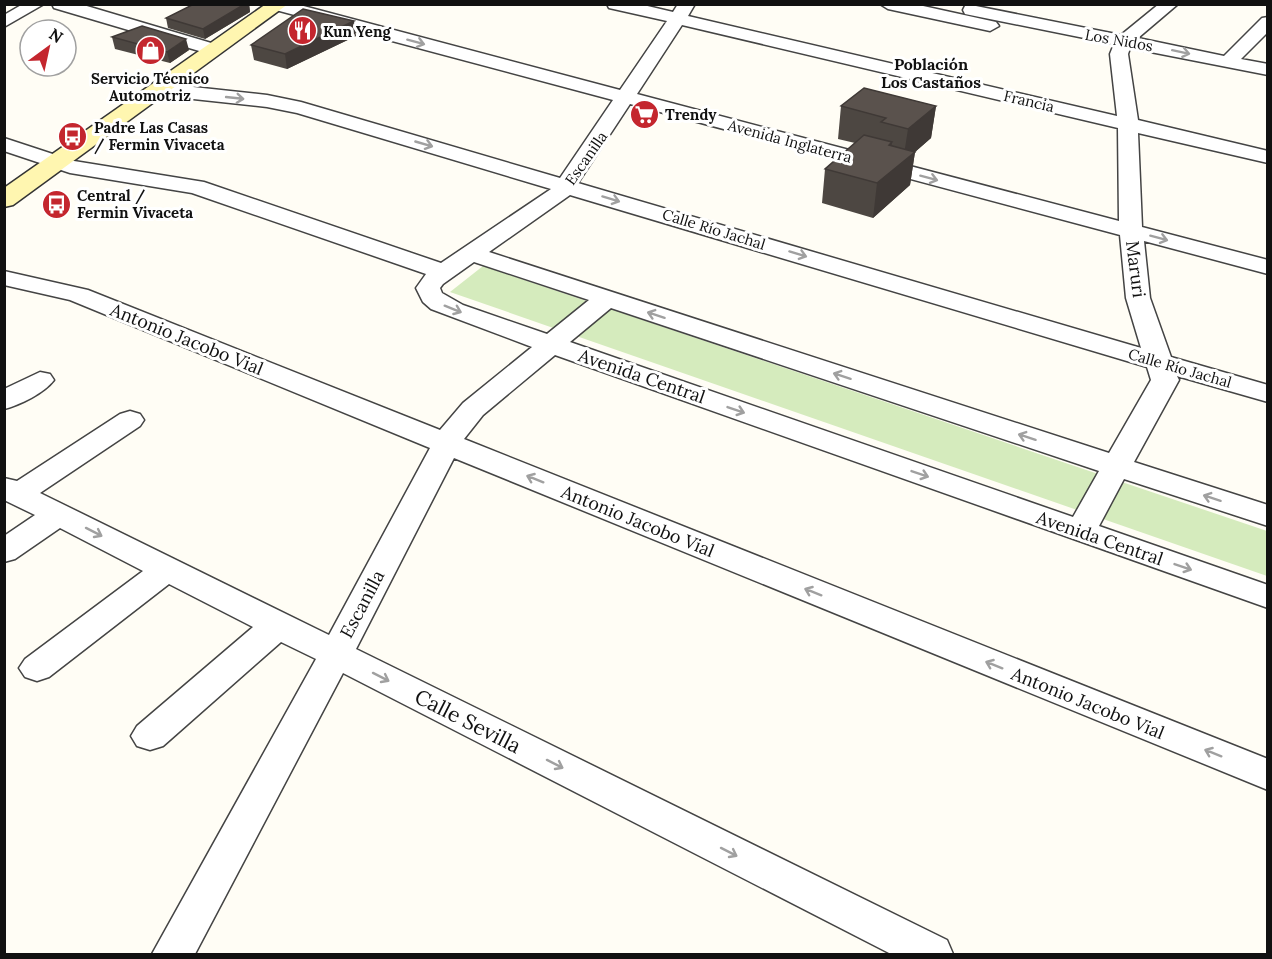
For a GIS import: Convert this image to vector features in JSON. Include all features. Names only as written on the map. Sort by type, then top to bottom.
[{"type":"main road","points":[[4,200],[212,49],[279,5]]},
{"type":"street","points":[[4,22],[36,4]]},
{"type":"street","points":[[60,4],[212,49]]},
{"type":"street","name":"Francia","points":[[615,4],[682,12],[1268,157]]},
{"type":"street","name":"Los Nidos","points":[[888,4],[969,11],[1121,48],[1228,62],[1268,70]]},
{"type":"street","points":[[1121,48],[1170,4]]},
{"type":"street","name":"Avenida Inglaterra","points":[[279,5],[1268,267]]},
{"type":"street","name":"Escanilla","points":[[444,272],[556,196],[567,186],[682,12]]},
{"type":"street","points":[[1228,62],[1268,22]]},
{"type":"street","name":"Maruri","points":[[1080,531],[1164,384],[1164,373],[1138,298],[1131,230],[1128,124],[1121,48]]},
{"type":"street","name":"Calle Río Jachal","points":[[156,89],[289,105],[1268,394]]},
{"type":"street","points":[[4,144],[55,163],[195,187],[444,272]]},
{"type":"street","points":[[473,254],[1268,516]]},
{"type":"street","name":"Avenida Central","points":[[444,272],[428,288],[430,295],[440,303],[551,345],[1268,597]]},
{"type":"street","name":"Antonio Jacobo Vial","points":[[4,278],[68,291],[1268,775]]},
{"type":"street","name":"Escanilla","points":[[172,954],[336,654],[455,428],[473,409],[606,299]]},
{"type":"street","points":[[4,401],[40,380]]},
{"type":"street","points":[[11,490],[130,420]]},
{"type":"street","name":"Calle Sevilla","points":[[11,490],[932,954]]},
{"type":"street","points":[[4,551],[58,514]]},
{"type":"street","points":[[37,668],[167,569]]},
{"type":"street","points":[[150,736],[278,625]]},
{"type":"green space","points":[[483,266],[1267,531],[1267,576],[450,292]]},
{"type":"building","points":[[194,4],[245,4],[203,29],[166,18]]},
{"type":"building","points":[[303,9],[354,21],[285,54],[251,45]]},
{"type":"building","points":[[142,26],[186,39],[167,52],[112,37]]},
{"type":"building","points":[[864,88],[936,106],[908,129],[881,122],[886,118],[841,106]]},
{"type":"building","points":[[864,135],[892,142],[889,145],[915,152],[877,183],[825,169]]},
{"type":"place","name":"Kun Yeng","points":[[302,31]]},
{"type":"place","name":"Servicio Técnico Automotriz","points":[[150,51]]},
{"type":"place","name":"Trendy","points":[[644,114]]},
{"type":"place","name":"Padre Las Casas / Fermin Vivaceta","points":[[73,136]]},
{"type":"place","name":"Central / Fermin Vivaceta","points":[[56,204]]},
{"type":"district","name":"Población Los Castaños","points":[[931,73]]}]
